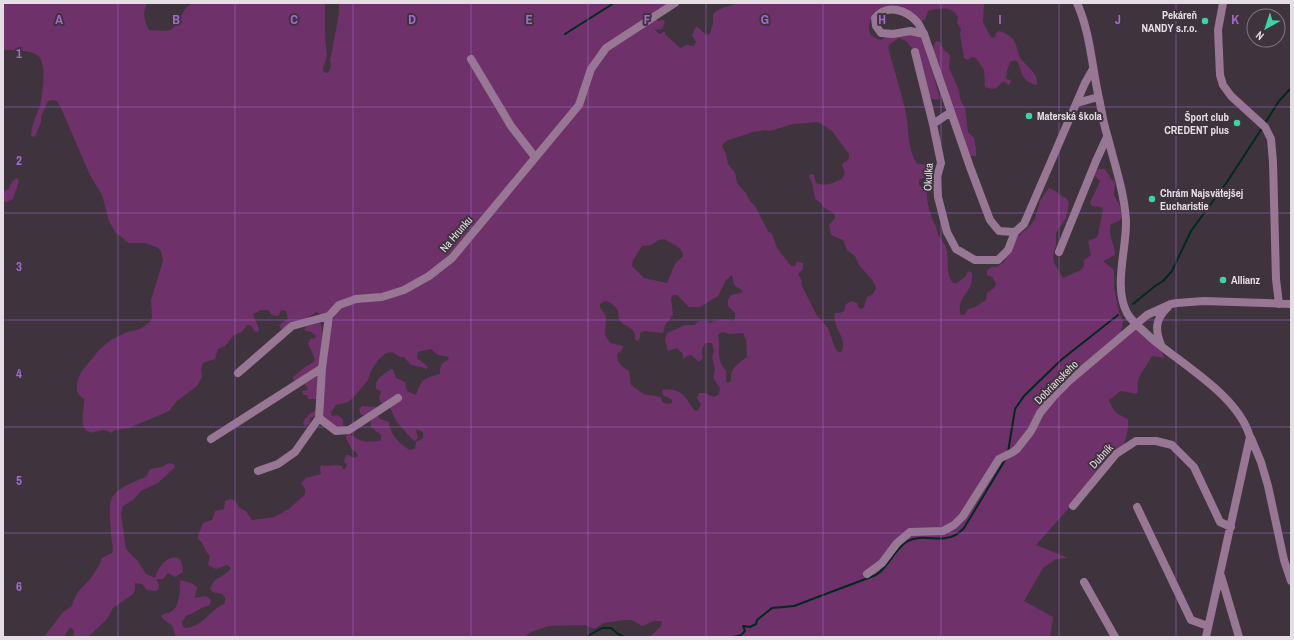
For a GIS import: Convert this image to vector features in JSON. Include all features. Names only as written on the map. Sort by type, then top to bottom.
[{"type":"street","name":"Na Hrunku","points":[[329,316],[339,305],[356,299],[382,297],[404,290],[429,276],[452,258],[579,105],[591,68],[606,48],[675,3]]},
{"type":"street","points":[[1077,3],[1083,19],[1092,59],[1098,97],[1107,137],[1123,194],[1126,222],[1122,272],[1122,302],[1127,313],[1136,324],[1162,348],[1219,391],[1236,409],[1247,426],[1261,462],[1268,486],[1284,560],[1291,581]]},
{"type":"street","points":[[1223,3],[1218,30],[1220,76],[1223,85],[1231,96],[1262,125],[1271,139],[1274,162],[1274,229],[1276,279],[1279,304]]},
{"type":"street","points":[[924,34],[910,30],[893,34],[882,33],[876,26],[876,18],[880,12],[893,8],[905,13],[918,23],[924,34],[990,220],[999,231],[1015,232]]},
{"type":"street","name":"Okulka","points":[[915,52],[941,163],[937,177],[938,197],[947,232],[956,249],[975,260],[998,260],[1008,250],[1015,232],[1024,224],[1085,83],[1093,69]]},
{"type":"street","points":[[471,59],[511,126],[535,157]]},
{"type":"street","points":[[1077,103],[1098,97]]},
{"type":"street","points":[[933,124],[951,112]]},
{"type":"street","points":[[1059,252],[1107,137]]},
{"type":"street","points":[[1096,161],[1113,159]]},
{"type":"street","name":"Dobrianskeho","points":[[867,574],[882,563],[897,543],[910,532],[943,531],[954,525],[964,516],[999,459],[1013,452],[1031,431],[1040,413],[1054,396],[1068,381],[1147,315],[1171,304],[1204,301],[1291,304]]},
{"type":"street","points":[[1162,348],[1157,334],[1157,322],[1163,311],[1171,304]]},
{"type":"street","points":[[238,373],[292,326],[329,316],[322,368],[319,418],[295,452],[278,464],[258,471]]},
{"type":"street","points":[[211,440],[322,368]]},
{"type":"street","points":[[319,418],[336,431],[349,430],[398,398]]},
{"type":"street","points":[[1206,637],[1250,437]]},
{"type":"street","name":"Dubník","points":[[1073,506],[1116,454],[1136,441],[1156,441],[1172,445],[1194,467],[1220,522],[1230,527]]},
{"type":"street","points":[[1245,463],[1261,462]]},
{"type":"street","points":[[1137,507],[1191,620],[1208,626]]},
{"type":"street","points":[[1220,574],[1238,637]]},
{"type":"street","points":[[1084,582],[1115,637]]},
{"type":"shaded area","points":[[3,3],[147,3],[144,10],[144,16],[149,30],[165,31],[171,30],[185,9],[192,3],[325,3],[325,36],[327,56],[323,69],[324,72],[328,73],[331,66],[330,61],[339,13],[339,3],[668,3],[667,7],[658,9],[654,13],[654,19],[658,21],[663,20],[665,22],[662,29],[655,30],[660,34],[665,31],[665,34],[681,48],[686,45],[694,46],[696,42],[692,35],[696,27],[706,35],[710,34],[713,24],[713,14],[715,12],[722,8],[740,3],[984,3],[983,22],[991,37],[995,38],[996,33],[999,31],[1013,39],[1021,59],[1032,70],[1036,77],[1036,85],[1030,83],[1023,77],[1018,63],[1015,60],[1010,62],[1007,71],[1006,79],[1011,80],[1010,84],[1008,85],[1005,82],[1002,82],[995,89],[985,87],[984,70],[976,58],[972,57],[968,60],[964,58],[960,34],[961,29],[957,23],[958,17],[952,10],[940,9],[928,11],[925,20],[921,21],[897,8],[884,7],[874,13],[869,27],[870,34],[881,40],[890,35],[917,30],[933,49],[935,42],[939,41],[944,50],[950,55],[949,68],[965,108],[968,132],[974,138],[976,156],[970,156],[968,153],[962,131],[936,75],[935,81],[940,98],[937,100],[932,99],[927,92],[915,48],[912,48],[906,41],[899,38],[888,47],[901,93],[907,120],[909,142],[914,159],[917,164],[933,166],[933,173],[919,180],[919,185],[927,191],[928,205],[938,235],[946,247],[950,278],[953,283],[957,283],[966,276],[968,271],[972,273],[971,284],[961,302],[961,315],[965,314],[968,309],[975,307],[986,300],[987,293],[994,288],[996,283],[992,277],[987,275],[987,270],[992,267],[997,267],[1004,262],[1017,237],[1030,226],[1035,219],[1040,201],[1049,188],[1066,198],[1069,203],[1066,218],[1056,233],[1056,245],[1053,256],[1054,263],[1063,278],[1081,270],[1084,266],[1084,260],[1091,255],[1088,241],[1096,238],[1098,235],[1103,209],[1092,206],[1090,203],[1100,181],[1095,176],[1094,171],[1105,169],[1111,179],[1115,182],[1114,195],[1120,206],[1121,218],[1119,221],[1111,224],[1110,228],[1115,255],[1103,261],[1114,270],[1114,287],[1119,312],[1123,321],[1121,332],[1125,334],[1136,330],[1146,335],[1161,348],[1164,358],[1151,357],[1138,380],[1137,394],[1121,391],[1109,400],[1116,412],[1128,419],[1128,430],[1123,447],[1036,545],[1068,558],[1056,559],[1043,568],[1024,601],[1053,617],[1050,637],[650,637],[661,626],[662,621],[654,621],[642,626],[632,620],[624,620],[604,623],[594,629],[585,625],[548,626],[531,632],[524,637],[176,637],[172,625],[161,616],[171,612],[177,606],[180,580],[191,583],[197,587],[195,598],[206,596],[211,600],[210,605],[186,616],[182,622],[183,627],[185,628],[196,625],[225,603],[225,598],[222,594],[213,592],[210,589],[214,581],[231,568],[227,565],[216,569],[208,565],[210,556],[198,539],[203,523],[212,520],[215,511],[224,509],[225,501],[230,499],[234,500],[240,508],[246,511],[252,520],[274,517],[289,509],[305,494],[305,489],[301,483],[306,478],[321,474],[321,465],[339,465],[345,469],[347,465],[344,462],[346,455],[353,458],[358,456],[356,452],[352,450],[346,438],[347,434],[370,442],[379,441],[381,439],[381,435],[371,427],[370,416],[362,415],[360,413],[359,409],[362,406],[376,407],[379,418],[389,422],[393,435],[409,450],[415,449],[416,442],[423,438],[423,432],[416,429],[418,438],[415,441],[410,437],[397,422],[390,409],[381,403],[379,397],[381,392],[376,389],[376,382],[382,375],[393,369],[396,378],[405,382],[407,391],[416,395],[424,380],[440,374],[441,365],[443,362],[448,360],[449,357],[438,355],[431,349],[418,352],[417,358],[428,367],[425,370],[425,368],[411,365],[404,357],[400,357],[392,352],[386,353],[378,360],[371,371],[368,380],[353,398],[348,402],[336,405],[331,412],[332,416],[337,415],[343,419],[343,431],[315,416],[310,418],[310,424],[305,426],[303,424],[306,417],[317,410],[318,399],[308,399],[307,395],[303,395],[302,391],[308,390],[304,383],[293,380],[293,377],[315,359],[308,344],[310,339],[315,338],[316,336],[311,332],[304,330],[307,326],[320,323],[325,344],[335,315],[323,315],[316,312],[308,318],[281,329],[279,325],[288,319],[286,311],[281,310],[277,316],[272,315],[268,310],[261,310],[253,314],[259,329],[258,332],[254,331],[249,325],[246,326],[242,332],[234,335],[225,346],[218,349],[215,359],[203,363],[201,369],[202,377],[197,386],[177,401],[169,411],[129,428],[115,430],[112,433],[103,430],[92,432],[86,430],[82,417],[84,399],[77,391],[77,382],[81,372],[100,349],[111,340],[127,332],[140,329],[150,322],[152,317],[151,300],[163,261],[161,251],[158,248],[146,243],[129,243],[115,232],[109,221],[102,195],[90,175],[57,101],[48,101],[36,134],[34,137],[31,136],[33,124],[41,101],[43,87],[42,64],[40,58],[34,53],[3,50]],"holes":[[[818,122],[832,131],[849,154],[849,159],[842,164],[845,173],[842,179],[823,185],[816,183],[814,175],[810,174],[809,177],[816,200],[835,215],[835,218],[829,225],[831,235],[843,240],[847,250],[855,256],[859,265],[873,281],[876,288],[873,294],[867,297],[862,309],[859,308],[857,303],[852,301],[846,304],[844,311],[835,313],[836,325],[843,343],[841,352],[838,352],[835,348],[828,328],[816,314],[801,284],[802,281],[798,274],[803,269],[803,263],[797,262],[795,266],[791,266],[777,248],[772,234],[768,231],[755,206],[737,183],[735,173],[728,164],[726,154],[722,146],[726,141],[753,132],[765,130],[770,131],[793,124]],[[664,239],[677,246],[682,251],[683,256],[675,264],[667,283],[644,278],[632,266],[633,260],[642,246],[651,245]],[[732,275],[734,285],[743,291],[741,293],[731,295],[728,300],[728,306],[735,313],[735,319],[732,321],[721,320],[710,323],[706,321],[699,321],[694,325],[685,325],[667,333],[665,339],[668,351],[677,348],[683,354],[683,359],[691,355],[699,362],[703,358],[703,346],[706,343],[712,343],[714,351],[712,357],[715,369],[713,378],[720,388],[719,394],[714,397],[705,393],[699,393],[697,398],[701,405],[696,411],[692,408],[686,398],[677,391],[670,389],[662,390],[663,396],[672,400],[672,403],[668,404],[662,402],[661,397],[643,394],[631,385],[629,371],[620,364],[617,357],[617,354],[622,350],[623,346],[610,343],[605,335],[606,317],[600,308],[600,304],[605,301],[611,303],[617,309],[620,321],[633,330],[635,340],[638,341],[640,338],[640,333],[644,331],[663,333],[665,325],[673,315],[671,298],[673,295],[677,295],[689,307],[700,307],[718,296],[726,280]],[[722,332],[729,334],[743,333],[746,340],[747,357],[733,369],[731,381],[728,383],[726,381],[726,371],[719,358],[718,335]]]},
{"type":"shaded area","points":[[17,178],[19,181],[13,199],[7,202],[3,201],[3,192],[9,189],[12,182]]},
{"type":"shaded area","points":[[168,463],[174,464],[175,467],[158,483],[141,491],[133,500],[123,506],[121,514],[126,549],[137,560],[146,574],[155,578],[163,564],[174,557],[181,561],[183,572],[175,577],[168,573],[163,579],[156,579],[159,585],[158,590],[155,591],[147,590],[142,584],[135,583],[135,590],[133,594],[113,608],[107,619],[88,637],[73,637],[74,630],[70,627],[64,637],[44,637],[63,612],[72,606],[78,593],[90,579],[102,558],[112,553],[113,548],[110,508],[113,496],[126,486],[146,477],[150,469],[162,467]]},
{"type":"waterway","points":[[565,34],[614,3]]},
{"type":"waterway","points":[[1265,123],[1279,101],[1291,88]]},
{"type":"waterway","points":[[1133,304],[1163,281],[1172,271],[1191,231],[1227,182],[1262,128]]},
{"type":"waterway","points":[[1008,452],[1015,409],[1024,396],[1061,360],[1118,315]]},
{"type":"waterway","points":[[733,637],[741,635],[745,631],[743,626],[750,627],[756,624],[757,620],[772,608],[794,606],[876,575],[881,572],[903,544],[908,541],[920,538],[945,538],[958,534],[964,528],[1005,460]]},
{"type":"waterway","points":[[586,637],[602,628],[611,628],[618,634],[625,637]]},
{"type":"place","name":"Pekáreň NANDY s.r.o.","points":[[1205,21]]},
{"type":"place","name":"Materská škola","points":[[1029,116]]},
{"type":"place","name":"Šport club CREDENT plus","points":[[1237,123]]},
{"type":"place","name":"Chrám Najsvätejšej Eucharistie","points":[[1152,199]]},
{"type":"place","name":"Allianz","points":[[1223,280]]}]
